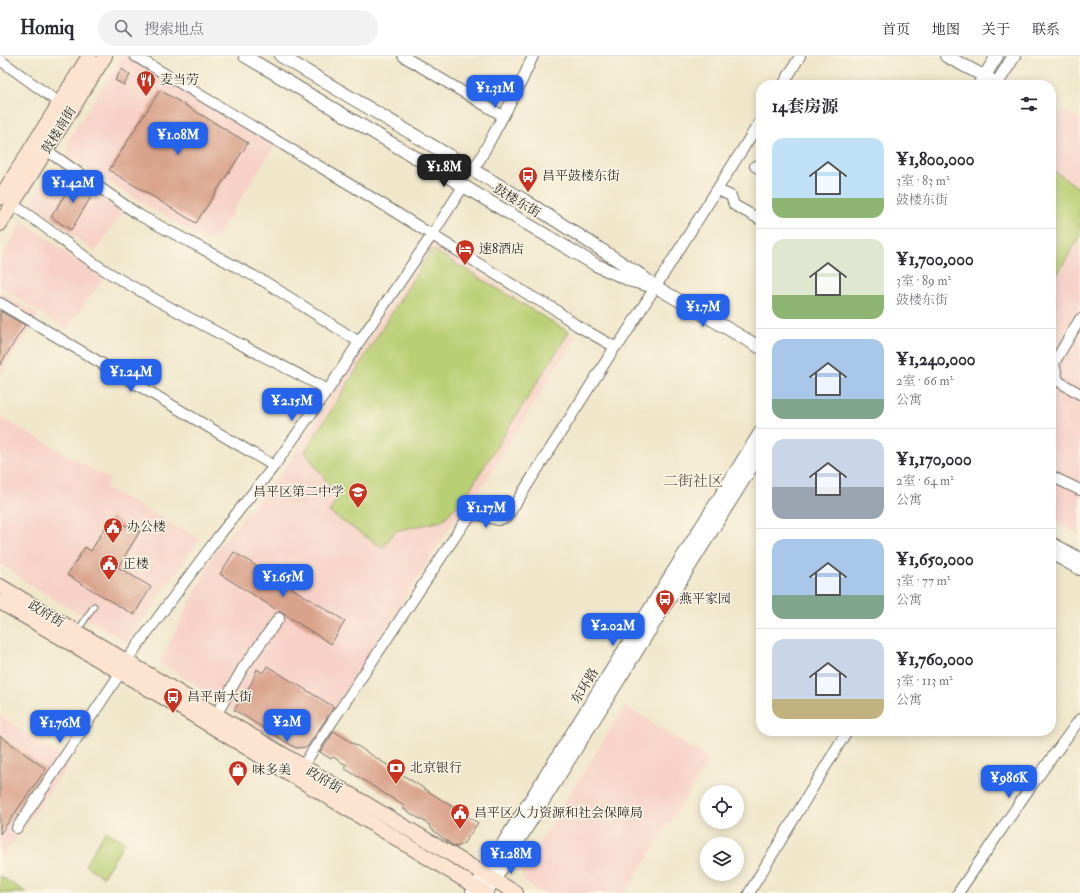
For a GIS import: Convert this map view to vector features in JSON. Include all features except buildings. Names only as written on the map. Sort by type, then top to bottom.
[{"type":"main road","name":"鼓楼南街","points":[[6,201],[46,150],[89,56]]},
{"type":"main road","name":"鼓楼南街","points":[[0,224],[6,201],[65,108],[105,56]]},
{"type":"main road","name":"政府街","points":[[0,586],[77,633],[123,667],[481,892]]},
{"type":"main road","name":"政府街","points":[[0,602],[216,715],[516,893]]},
{"type":"street","points":[[135,56],[374,199],[534,298],[553,308],[576,325],[615,347]]},
{"type":"street","name":"鼓楼东街","points":[[245,56],[464,185],[596,265],[632,281],[656,287]]},
{"type":"street","name":"鼓楼东街","points":[[282,56],[474,170],[604,251],[656,287],[756,345]]},
{"type":"street","points":[[403,56],[503,116]]},
{"type":"street","points":[[474,170],[520,87],[532,56]]},
{"type":"street","points":[[786,80],[800,56]]},
{"type":"street","points":[[946,56],[981,80]]},
{"type":"street","points":[[983,80],[998,56]]},
{"type":"street","points":[[999,80],[1014,56]]},
{"type":"street","points":[[0,60],[65,108]]},
{"type":"street","points":[[302,767],[464,523],[474,514],[498,520],[507,517],[615,347],[620,343],[656,287],[756,128]]},
{"type":"street","points":[[46,150],[139,215],[267,283],[359,342]]},
{"type":"street","points":[[17,828],[123,667],[218,537],[274,466],[328,390],[464,185]]},
{"type":"street","points":[[718,190],[731,196],[734,205],[756,217]]},
{"type":"street","points":[[6,201],[37,220],[105,270],[196,322],[235,340],[328,390]]},
{"type":"street","points":[[0,303],[274,466]]},
{"type":"street","points":[[1056,359],[1080,319]]},
{"type":"street","points":[[1056,372],[1058,381],[1080,394]]},
{"type":"street","name":"东环路","points":[[481,892],[488,877],[756,439]]},
{"type":"street","name":"东环路","points":[[488,877],[756,460]]},
{"type":"street","points":[[1056,478],[1080,490]]},
{"type":"street","points":[[1056,546],[1080,559]]},
{"type":"street","points":[[1056,556],[1080,569]]},
{"type":"street","points":[[216,715],[243,668],[279,618]]},
{"type":"street","points":[[958,893],[1029,789],[1080,718]]},
{"type":"street","points":[[749,893],[844,736]]},
{"type":"lane","points":[[77,633],[94,606]]},
{"type":"shaded area","points":[[124,56],[131,56],[276,143],[215,240],[205,240],[67,157],[69,138]]},
{"type":"shaded area","points":[[1066,111],[1080,119],[1080,535],[1056,521],[1056,116]]},
{"type":"shaded area","points":[[53,167],[123,212],[95,252],[31,202]]},
{"type":"shaded area","points":[[22,221],[103,279],[66,330],[0,286],[0,261]]},
{"type":"shaded area","name":"昌平区第二中学","points":[[432,242],[576,337],[475,498],[454,520],[305,757],[160,662],[216,550],[284,470]]},
{"type":"shaded area","points":[[0,291],[38,315],[0,376]]},
{"type":"shaded area","points":[[0,417],[110,479],[106,488],[200,539],[127,642],[44,593],[0,564]]},
{"type":"shaded area","points":[[625,706],[710,759],[625,893],[543,893],[524,881],[522,871]]},
{"type":"shaded area","points":[[0,715],[70,763],[1,859],[0,858]]},
{"type":"green space","points":[[1056,172],[1080,189],[1080,236],[1056,276]]},
{"type":"green space","points":[[432,249],[569,332],[465,497],[442,521],[395,531],[383,548],[329,512],[338,497],[305,452]]},
{"type":"green space","points":[[106,831],[125,842],[103,877],[85,865]]},
{"type":"green space","points":[[0,876],[27,893],[0,893]]},
{"type":"place","name":"麦当劳","points":[[146,97]]},
{"type":"place","name":"昌平鼓楼东街","points":[[528,193]]},
{"type":"place","name":"速8酒店","points":[[465,266]]},
{"type":"place","name":"昌平区第二中学","points":[[358,509]]},
{"type":"place","name":"办公楼","points":[[113,544]]},
{"type":"place","name":"正楼","points":[[109,581]]},
{"type":"place","name":"燕平家园","points":[[665,616]]},
{"type":"place","name":"昌平南大街","points":[[173,714]]},
{"type":"place","name":"北京银行","points":[[396,785]]},
{"type":"place","name":"味多美","points":[[238,787]]},
{"type":"place","name":"昌平区人力资源和社会保障局","points":[[460,830]]},
{"type":"district","name":"二街社区","points":[[693,481]]}]
